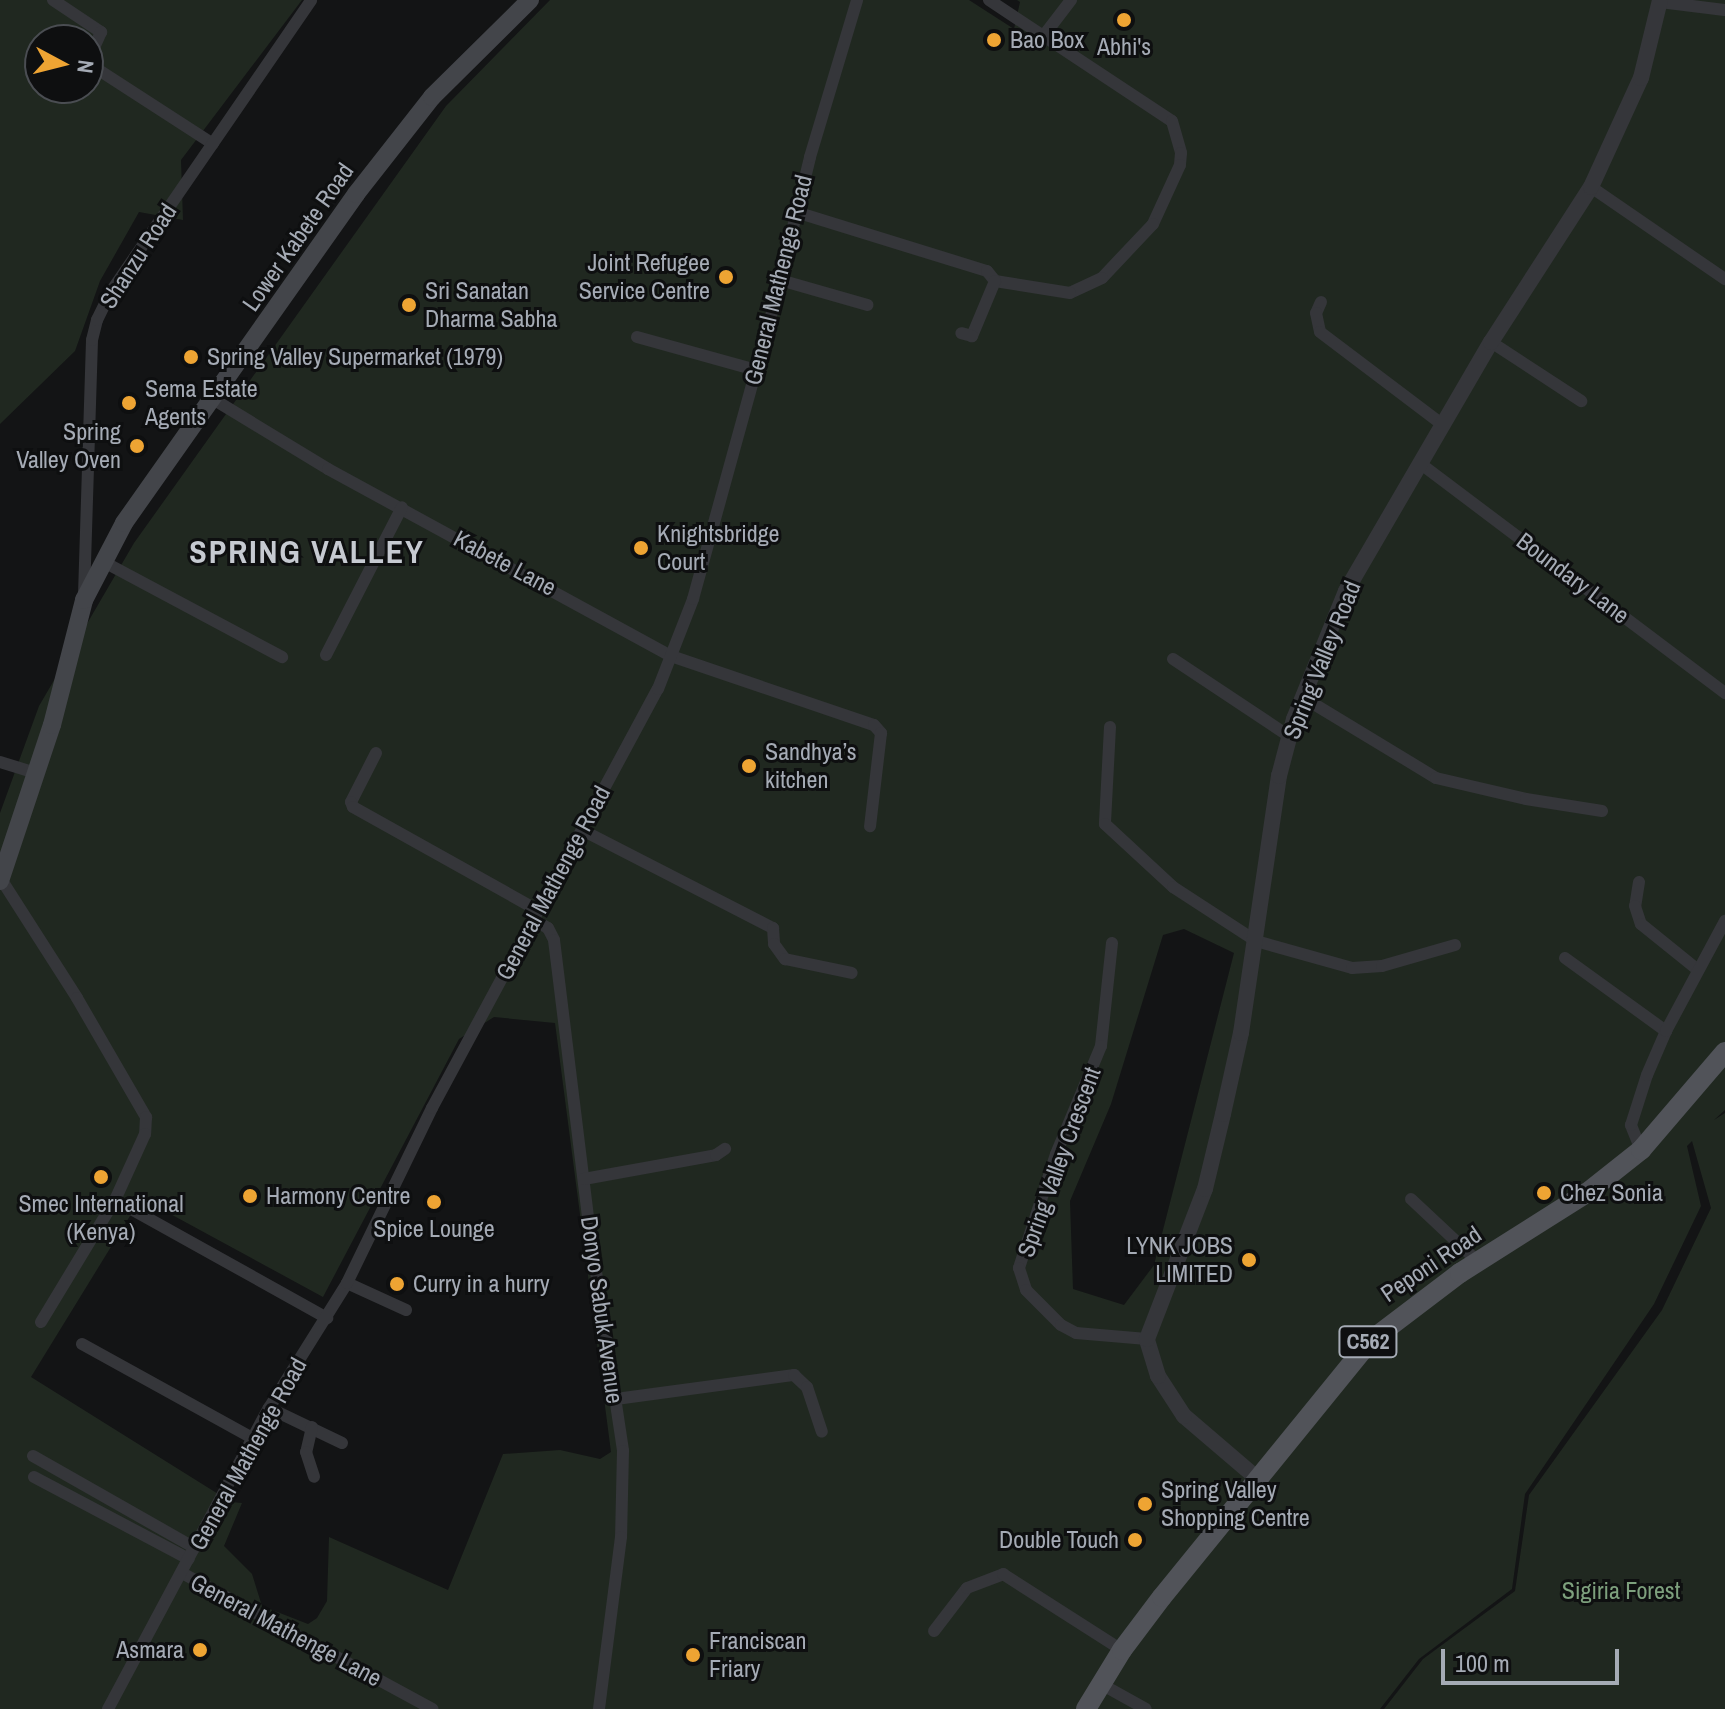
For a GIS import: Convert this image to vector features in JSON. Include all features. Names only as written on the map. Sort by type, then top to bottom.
[{"type":"main road","name":"Lower Kabete Road","points":[[0,880],[37,773],[84,600],[132,511],[384,157],[432,97],[530,0]]},
{"type":"main road","name":"Peponi Road","points":[[1086,1709],[1122,1650],[1369,1342],[1394,1320],[1478,1262],[1588,1192],[1641,1150],[1725,1052]]},
{"type":"street","points":[[53,0],[101,32],[89,59],[91,65],[213,144]]},
{"type":"street","name":"Shanzu Road","points":[[84,600],[92,340],[97,320],[110,293],[311,0]]},
{"type":"street","name":"General Mathenge Road","points":[[108,1709],[252,1438],[347,1283],[432,1108],[658,689],[693,599],[796,212],[857,0]]},
{"type":"street","points":[[796,212],[971,265],[987,271],[995,281],[1070,293],[1093,283],[1153,224],[1180,165],[1181,142],[1172,121],[1045,34],[989,0]]},
{"type":"street","points":[[1045,34],[1071,0]]},
{"type":"street","points":[[1660,1],[1725,10]]},
{"type":"street","name":"Spring Valley Road","points":[[1147,1339],[1205,1189],[1241,1033],[1279,776],[1289,736],[1346,591],[1491,342],[1591,187],[1641,78],[1660,1]]},
{"type":"street","points":[[1591,187],[1725,279]]},
{"type":"street","points":[[780,280],[868,305]]},
{"type":"street","points":[[961,333],[972,336],[995,281]]},
{"type":"street","points":[[1321,302],[1316,313],[1320,332],[1443,425]]},
{"type":"street","points":[[637,337],[756,370]]},
{"type":"street","points":[[1491,342],[1581,401]]},
{"type":"street","name":"Kabete Lane","points":[[213,399],[328,469],[671,656],[874,725],[881,733],[870,826]]},
{"type":"street","name":"Boundary Lane","points":[[1421,464],[1725,693]]},
{"type":"street","points":[[326,655],[402,507]]},
{"type":"street","points":[[104,562],[282,657]]},
{"type":"street","points":[[1173,659],[1289,736]]},
{"type":"street","points":[[1304,698],[1436,778],[1526,799],[1602,811]]},
{"type":"street","points":[[1110,727],[1105,824],[1173,887],[1256,941],[1352,968],[1382,966],[1455,945]]},
{"type":"street","points":[[376,753],[351,802],[353,807],[536,915]]},
{"type":"street","points":[[0,762],[37,773]]},
{"type":"street","points":[[582,830],[773,928],[774,944],[785,959],[852,973]]},
{"type":"street","points":[[0,880],[92,1021],[146,1117],[145,1134],[115,1200],[41,1322]]},
{"type":"street","points":[[1639,882],[1635,906],[1641,924],[1698,970]]},
{"type":"street","name":"Donyo Sabuk Avenue","points":[[536,915],[554,940],[625,1486],[599,1709]]},
{"type":"street","points":[[1641,1150],[1631,1125],[1666,1031],[1725,921]]},
{"type":"street","name":"Spring Valley Crescent","points":[[1112,943],[1101,1046],[1056,1154],[1019,1268],[1026,1290],[1061,1325],[1076,1333],[1147,1339]]},
{"type":"street","points":[[1565,958],[1666,1031]]},
{"type":"street","points":[[584,1179],[716,1155],[725,1149]]},
{"type":"street","points":[[1411,1199],[1478,1262]]},
{"type":"street","points":[[115,1200],[327,1318]]},
{"type":"street","points":[[347,1283],[406,1310]]},
{"type":"street","points":[[1147,1339],[1158,1376],[1184,1416],[1259,1480]]},
{"type":"street","points":[[82,1344],[252,1438]]},
{"type":"street","points":[[616,1399],[794,1375],[807,1387],[822,1432]]},
{"type":"street","points":[[269,1408],[342,1443]]},
{"type":"street","points":[[312,1427],[306,1452],[314,1477]]},
{"type":"street","points":[[33,1456],[192,1553]]},
{"type":"street","points":[[34,1477],[192,1553]]},
{"type":"street","name":"General Mathenge Lane","points":[[182,1573],[433,1709]]},
{"type":"street","points":[[934,1631],[967,1588],[1003,1574],[1122,1650]]},
{"type":"street","points":[[1101,1684],[1146,1709]]},
{"type":"green space","points":[[0,0],[302,0],[181,160],[183,220],[139,212],[100,281],[75,351],[0,424]]},
{"type":"green space","name":"Sigiria Forest","points":[[550,0],[969,0],[1014,29],[1020,2],[1017,0],[1725,0],[1725,1110],[1714,1120],[1725,1113],[1725,1709],[1384,1709],[1423,1659],[1515,1591],[1529,1495],[1662,1310],[1711,1208],[1692,1141],[1687,1146],[1701,1206],[1654,1304],[1525,1494],[1512,1589],[1419,1659],[1380,1709],[0,1709],[0,813],[39,706],[134,543],[446,106]],"holes":[[[1184,929],[1234,953],[1154,1265],[1124,1305],[1073,1289],[1070,1201],[1111,1104],[1163,935]],[[494,1017],[555,1023],[611,1452],[600,1459],[560,1450],[503,1454],[448,1590],[329,1537],[327,1601],[317,1618],[308,1624],[262,1606],[252,1574],[224,1546],[242,1503],[231,1502],[31,1377],[141,1198],[323,1297],[459,1039]]]},
{"type":"place","name":"Abhi's","points":[[1124,20]]},
{"type":"place","name":"Bao Box","points":[[994,40]]},
{"type":"place","name":"Joint Refugee Service Centre","points":[[726,277]]},
{"type":"place","name":"Sri Sanatan Dharma Sabha","points":[[409,305]]},
{"type":"place","name":"Spring Valley Supermarket (1979)","points":[[191,357]]},
{"type":"place","name":"Sema Estate Agents","points":[[129,403]]},
{"type":"place","name":"Spring Valley Oven","points":[[137,446]]},
{"type":"place","name":"Knightsbridge Court","points":[[641,548]]},
{"type":"place","name":"Sandhya’s kitchen","points":[[749,766]]},
{"type":"place","name":"Smec International (Kenya)","points":[[101,1177]]},
{"type":"place","name":"Chez Sonia","points":[[1544,1193]]},
{"type":"place","name":"Harmony Centre","points":[[250,1196]]},
{"type":"place","name":"Spice Lounge","points":[[434,1202]]},
{"type":"place","name":"LYNK JOBS LIMITED","points":[[1249,1260]]},
{"type":"place","name":"Curry in a hurry","points":[[397,1284]]},
{"type":"place","name":"Spring Valley Shopping Centre","points":[[1145,1504]]},
{"type":"place","name":"Double Touch","points":[[1135,1540]]},
{"type":"place","name":"Asmara","points":[[200,1650]]},
{"type":"place","name":"Franciscan Friary","points":[[693,1655]]},
{"type":"district","name":"SPRING VALLEY","points":[[307,552]]}]
